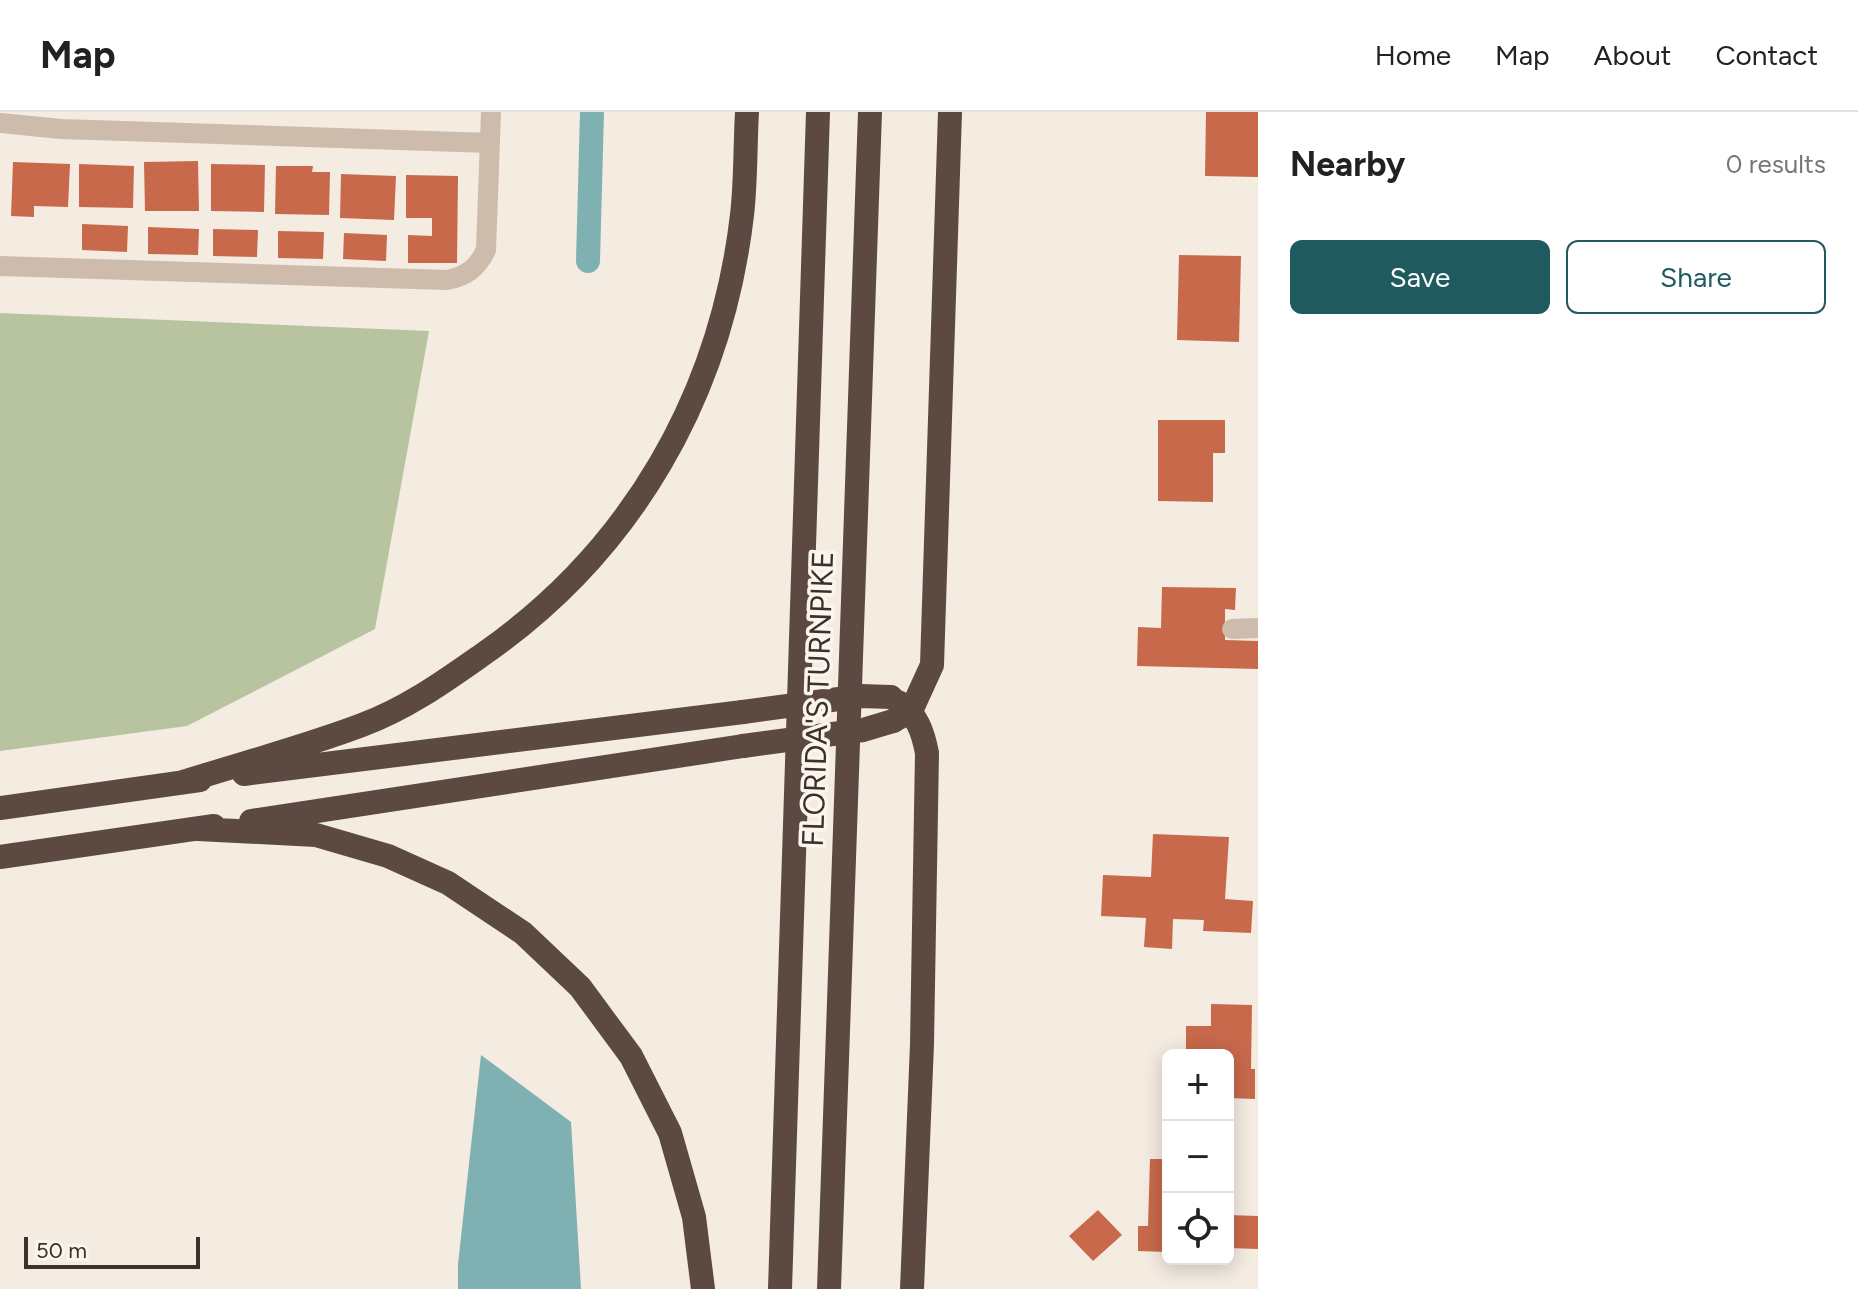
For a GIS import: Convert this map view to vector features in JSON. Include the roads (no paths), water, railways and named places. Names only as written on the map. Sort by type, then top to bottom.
[{"type":"highway","points":[[183,782],[364,725],[433,689],[511,635],[559,593],[616,531],[667,456],[703,378],[727,301],[742,214],[747,112]]},
{"type":"highway","name":"FLORIDA'S TURNPIKE","points":[[780,1289],[818,112]]},
{"type":"highway","name":"FLORIDA'S TURNPIKE","points":[[829,1289],[870,112]]},
{"type":"highway","points":[[0,857],[863,730],[898,710],[932,665],[950,112]]},
{"type":"highway","points":[[0,808],[861,696],[898,710],[924,735],[927,753],[922,1044],[912,1289]]},
{"type":"highway","points":[[198,829],[316,835],[388,856],[448,883],[523,933],[580,987],[638,1069],[670,1133],[694,1217],[703,1289]]},
{"type":"street","points":[[0,266],[447,280],[461,277],[479,263],[486,250],[491,112]]},
{"type":"street","points":[[0,123],[61,129],[490,143]]},
{"type":"street","points":[[1232,629],[1258,628]]},
{"type":"water","points":[[481,1055],[571,1122],[581,1289],[458,1289],[458,1264]]},
{"type":"waterway","points":[[588,261],[592,112]]}]
